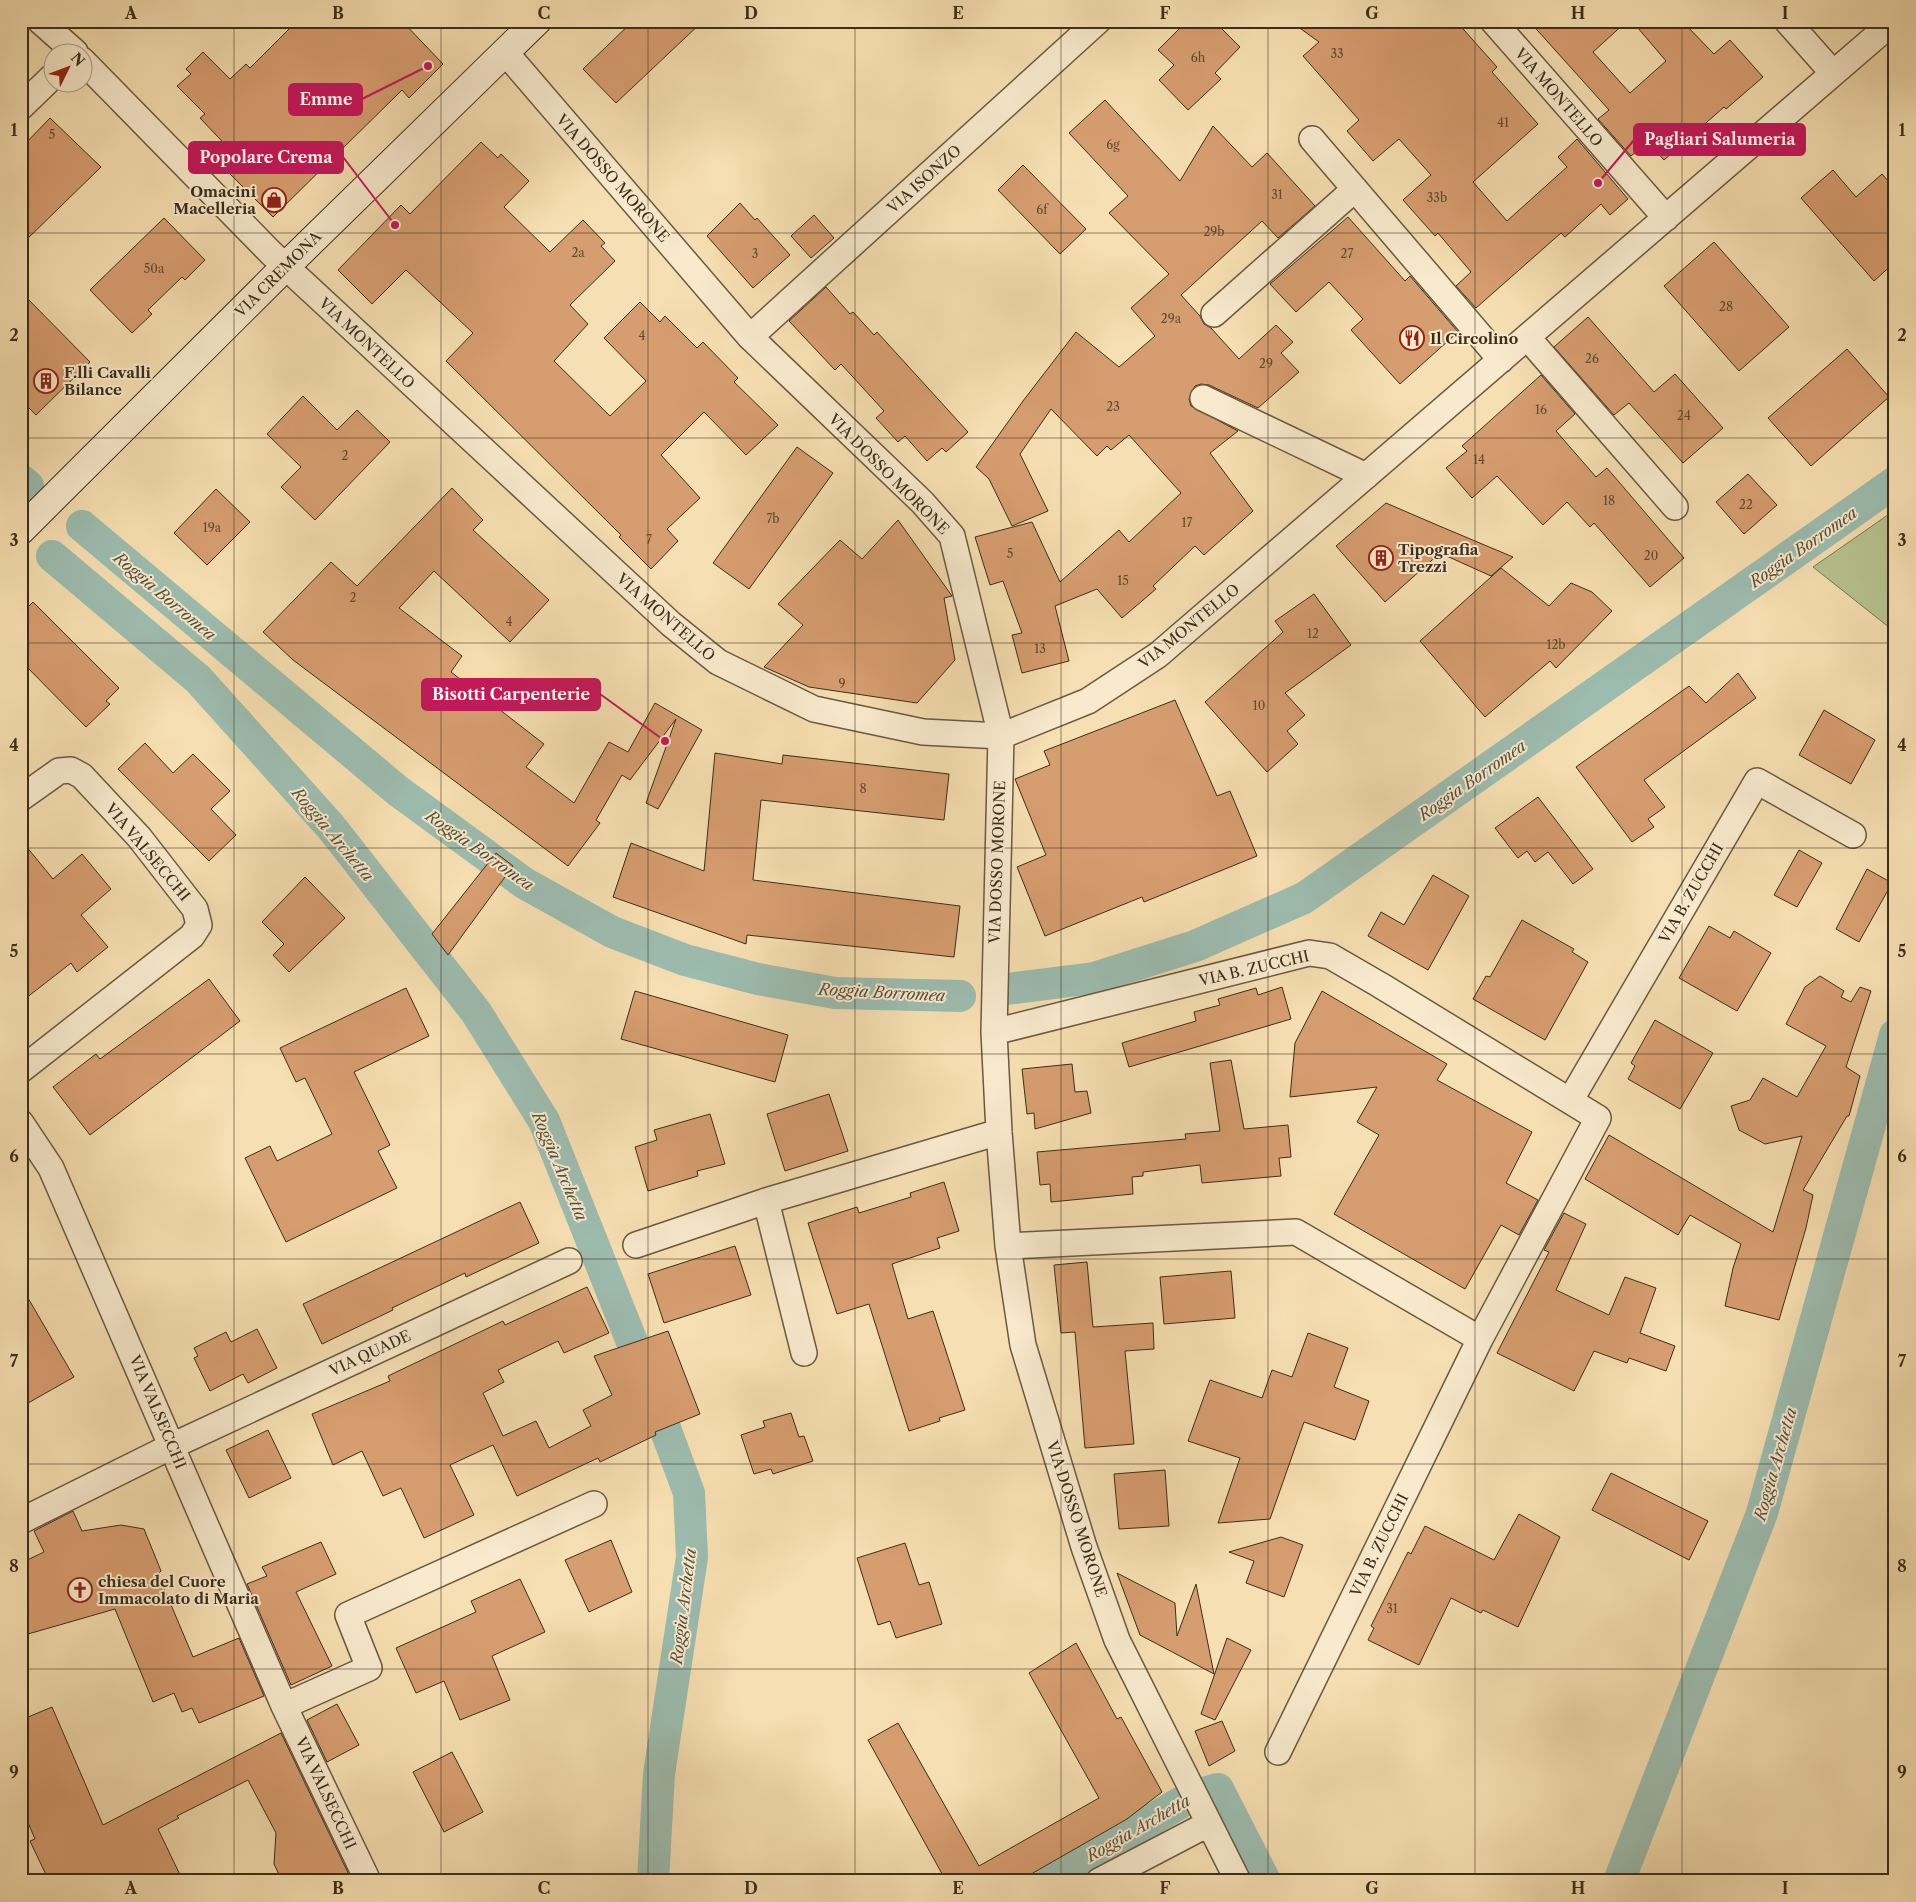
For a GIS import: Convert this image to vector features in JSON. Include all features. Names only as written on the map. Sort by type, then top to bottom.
[{"type":"street","points":[[40,21],[64,42]]},
{"type":"street","name":"VIA CREMONA","points":[[21,530],[285,266],[537,21]]},
{"type":"street","name":"VIA ISONZO","points":[[750,337],[1098,21]]},
{"type":"street","name":"VIA MONTELLO","points":[[1493,21],[1666,218]]},
{"type":"street","points":[[1787,21],[1833,73]]},
{"type":"street","name":"VIA MONTELLO","points":[[92,70],[285,266],[671,624],[718,662],[814,709],[923,732],[1001,736],[1088,701],[1158,655],[1894,21]]},
{"type":"street","name":"VIA DOSSO MORONE","points":[[505,52],[750,337],[922,502],[952,536],[1001,736],[994,1032],[999,1132],[1008,1246],[1023,1345],[1084,1547],[1117,1640],[1198,1805],[1238,1881]]},
{"type":"street","points":[[21,107],[42,87]]},
{"type":"street","points":[[1312,139],[1501,360]]},
{"type":"street","points":[[1214,314],[1355,189]]},
{"type":"street","points":[[1527,337],[1675,507]]},
{"type":"street","points":[[1202,398],[1366,476]]},
{"type":"street","name":"VIA VALSECCHI","points":[[21,798],[59,771],[71,770],[82,776],[139,837],[196,909],[198,925],[192,936],[21,1070]]},
{"type":"street","name":"VIA B. ZUCCHI","points":[[1570,1101],[1757,781],[1853,835]]},
{"type":"street","name":"VIA B. ZUCCHI","points":[[994,1032],[1309,953],[1330,956],[1598,1118],[1480,1339],[1278,1752]]},
{"type":"street","name":"VIA VALSECCHI","points":[[21,1123],[51,1168],[284,1706],[368,1881]]},
{"type":"street","points":[[636,1245],[766,1201],[999,1132]]},
{"type":"street","points":[[766,1201],[804,1353]]},
{"type":"street","points":[[1008,1246],[1296,1232],[1480,1339]]},
{"type":"street","name":"VIA QUADE","points":[[21,1521],[172,1446],[569,1261]]},
{"type":"street","points":[[284,1706],[370,1668],[348,1615],[594,1504]]},
{"type":"street","points":[[1099,1881],[1198,1805]]},
{"type":"green space","points":[[1895,510],[1895,632],[1813,567]]},
{"type":"building","points":[[297,21],[402,21],[443,64],[409,98],[402,90],[273,217],[224,168],[236,156],[200,118],[205,114],[177,86],[191,74],[186,69],[203,52],[230,79],[246,64],[250,68]]},
{"type":"building","points":[[633,21],[703,21],[616,103],[583,69]]},
{"type":"building","points":[[1187,21],[1214,21],[1240,47],[1215,73],[1221,79],[1188,110],[1159,80],[1174,65],[1158,50]]},
{"type":"building","points":[[1290,21],[1456,21],[1497,67],[1492,72],[1538,124],[1473,182],[1507,221],[1567,167],[1558,157],[1577,139],[1628,199],[1610,215],[1601,204],[1565,237],[1561,233],[1476,308],[1456,286],[1471,272],[1438,233],[1435,236],[1403,200],[1431,175],[1399,139],[1373,161],[1347,131],[1359,120],[1303,56],[1319,42]]},
{"type":"building","points":[[1529,21],[1627,21],[1593,52],[1630,93],[1666,61],[1632,21],[1682,21],[1714,54],[1730,40],[1763,77],[1726,109],[1724,107],[1664,160],[1648,142],[1631,156],[1598,119],[1609,110]]},
{"type":"building","points":[[1105,100],[1180,181],[1213,126],[1252,167],[1267,153],[1315,206],[1278,238],[1262,221],[1181,295],[1200,316],[1204,324],[1211,328],[1239,359],[1276,325],[1293,342],[1281,353],[1299,372],[1258,408],[1209,385],[1201,384],[1195,386],[1189,399],[1191,406],[1238,431],[1210,453],[1253,511],[1204,555],[1195,546],[1153,586],[1156,589],[1122,618],[1097,589],[1055,606],[1069,661],[1022,673],[1012,635],[1022,633],[1003,581],[990,585],[975,537],[1032,522],[1060,582],[1119,530],[1129,542],[1181,493],[1129,435],[1111,450],[1107,446],[1097,456],[1051,409],[1020,454],[1048,511],[1012,526],[989,479],[976,467],[1023,401],[1076,332],[1119,367],[1155,336],[1131,308],[1169,274],[1109,213],[1128,196],[1069,133]]},
{"type":"building","points":[[50,118],[101,167],[21,245],[21,148]]},
{"type":"building","points":[[481,142],[498,158],[501,154],[529,181],[504,207],[550,252],[583,220],[605,243],[601,246],[615,261],[570,305],[588,324],[554,361],[610,416],[646,381],[604,338],[640,302],[660,322],[665,316],[697,348],[703,342],[738,378],[734,382],[778,425],[746,455],[704,412],[661,455],[700,498],[667,529],[678,541],[651,569],[619,537],[621,535],[446,361],[473,333],[406,270],[372,304],[338,270],[401,205],[410,214]]},
{"type":"building","points":[[1023,165],[1086,229],[1060,254],[998,190]]},
{"type":"building","points":[[1833,170],[1856,197],[1882,174],[1895,189],[1895,262],[1874,281],[1801,198]]},
{"type":"building","points":[[740,203],[755,220],[757,218],[790,255],[753,288],[707,236]]},
{"type":"building","points":[[814,215],[834,238],[811,258],[791,236]]},
{"type":"building","points":[[1348,217],[1405,281],[1410,276],[1458,332],[1400,384],[1351,330],[1363,319],[1329,282],[1296,312],[1270,284]]},
{"type":"building","points":[[164,218],[205,260],[185,280],[182,277],[148,310],[152,314],[132,333],[90,290]]},
{"type":"building","points":[[1714,242],[1789,327],[1739,371],[1664,286]]},
{"type":"building","points":[[826,287],[850,314],[853,312],[874,335],[877,332],[968,432],[946,452],[942,448],[927,461],[905,436],[898,442],[876,418],[884,411],[841,364],[835,370],[789,321]]},
{"type":"building","name":"F.lli Cavalli Bilance","points":[[21,292],[90,362],[36,415],[21,400]]},
{"type":"building","points":[[1588,317],[1654,392],[1675,374],[1723,428],[1683,463],[1629,403],[1614,415],[1554,347]]},
{"type":"building","points":[[1847,349],[1889,397],[1811,466],[1768,418]]},
{"type":"building","points":[[1541,375],[1575,414],[1556,431],[1596,477],[1607,468],[1684,558],[1650,587],[1594,523],[1590,527],[1567,502],[1543,525],[1497,476],[1472,498],[1446,468],[1467,451],[1462,446]]},
{"type":"building","points":[[303,396],[337,430],[357,410],[390,442],[315,520],[281,487],[301,467],[267,434]]},
{"type":"building","points":[[797,447],[833,473],[749,589],[713,563]]},
{"type":"building","points":[[1748,474],[1777,505],[1744,534],[1716,502]]},
{"type":"building","points":[[452,488],[483,520],[473,530],[549,600],[510,642],[434,571],[399,608],[462,656],[451,672],[544,744],[526,767],[574,803],[609,742],[628,752],[655,703],[702,730],[658,809],[646,803],[676,719],[630,780],[622,775],[596,820],[600,823],[568,866],[293,660],[263,632],[331,562],[357,586]]},
{"type":"building","points":[[216,489],[250,522],[207,565],[174,533]]},
{"type":"building","name":"Tipografia Trezzi","points":[[1386,503],[1513,557],[1491,576],[1440,553],[1385,602],[1336,546]]},
{"type":"building","points":[[898,520],[952,596],[944,598],[955,660],[917,703],[809,687],[764,667],[803,625],[778,604],[840,540],[862,559]]},
{"type":"building","points":[[1501,568],[1549,606],[1571,583],[1592,592],[1612,611],[1556,668],[1550,661],[1485,717],[1420,641]]},
{"type":"building","points":[[1314,594],[1351,645],[1285,693],[1305,715],[1287,731],[1298,744],[1267,772],[1205,702],[1283,632],[1275,621]]},
{"type":"building","points":[[33,602],[119,688],[106,701],[110,704],[86,727],[21,661],[21,614]]},
{"type":"building","points":[[1738,673],[1756,698],[1644,780],[1665,807],[1648,819],[1654,827],[1632,842],[1576,767],[1689,686],[1706,703]]},
{"type":"building","points":[[1175,700],[1217,796],[1230,791],[1257,856],[1144,902],[1142,897],[1045,936],[1017,867],[1046,855],[1015,779],[1050,765],[1044,751]]},
{"type":"building","points":[[1824,710],[1875,740],[1851,784],[1799,755]]},
{"type":"building","points":[[145,743],[173,773],[193,754],[230,791],[211,809],[236,835],[209,861],[118,769]]},
{"type":"building","points":[[715,753],[782,764],[783,755],[949,774],[944,820],[761,800],[753,880],[960,906],[954,957],[747,935],[746,944],[613,897],[631,843],[704,871]]},
{"type":"building","points":[[1538,797],[1593,869],[1573,884],[1548,852],[1535,862],[1527,851],[1518,858],[1495,828]]},
{"type":"building","points":[[21,840],[53,879],[82,854],[111,889],[81,915],[108,947],[77,972],[71,963],[21,1002]]},
{"type":"building","points":[[1799,850],[1822,863],[1797,907],[1774,895]]},
{"type":"building","points":[[496,853],[513,866],[448,955],[432,934]]},
{"type":"building","points":[[1867,869],[1892,883],[1859,942],[1836,929]]},
{"type":"building","points":[[1433,875],[1469,896],[1428,970],[1368,936],[1381,912],[1404,925]]},
{"type":"building","points":[[305,877],[345,918],[289,972],[273,955],[284,944],[262,922]]},
{"type":"building","points":[[1522,920],[1574,949],[1572,952],[1588,962],[1545,1040],[1473,999],[1486,976],[1490,977]]},
{"type":"building","points":[[1709,926],[1730,938],[1734,931],[1771,953],[1737,1011],[1679,978]]},
{"type":"building","points":[[1820,976],[1844,991],[1841,997],[1851,1002],[1860,987],[1871,991],[1846,1067],[1860,1076],[1849,1116],[1847,1116],[1803,1190],[1813,1195],[1806,1228],[1779,1320],[1725,1306],[1733,1268],[1741,1244],[1690,1215],[1678,1235],[1585,1179],[1609,1135],[1773,1232],[1802,1136],[1765,1144],[1739,1130],[1731,1106],[1750,1100],[1763,1078],[1797,1097],[1826,1046],[1786,1024],[1805,987]]},
{"type":"building","points":[[209,979],[240,1021],[90,1135],[53,1087],[96,1054],[100,1059]]},
{"type":"building","points":[[1282,987],[1291,1019],[1129,1067],[1122,1043],[1196,1021],[1194,1012],[1220,1005],[1218,999],[1256,988],[1258,995]]},
{"type":"building","points":[[406,988],[429,1036],[354,1072],[390,1145],[378,1151],[397,1188],[286,1242],[245,1158],[270,1146],[277,1161],[332,1134],[305,1078],[296,1082],[280,1048]]},
{"type":"building","points":[[635,991],[788,1035],[775,1082],[621,1039]]},
{"type":"building","points":[[1322,991],[1447,1064],[1437,1080],[1532,1132],[1506,1183],[1538,1200],[1519,1235],[1501,1225],[1465,1289],[1334,1214],[1379,1135],[1357,1122],[1377,1087],[1290,1097],[1295,1043]]},
{"type":"building","points":[[1655,1020],[1713,1053],[1680,1109],[1628,1079],[1635,1066],[1631,1063]]},
{"type":"building","points":[[1231,1060],[1244,1129],[1288,1125],[1291,1157],[1279,1158],[1281,1176],[1202,1183],[1200,1165],[1143,1172],[1143,1176],[1132,1177],[1133,1194],[1051,1202],[1050,1184],[1040,1185],[1037,1152],[1186,1139],[1185,1134],[1220,1131],[1210,1063]]},
{"type":"building","points":[[1072,1064],[1075,1092],[1087,1091],[1091,1113],[1035,1129],[1034,1113],[1027,1114],[1022,1069]]},
{"type":"building","points":[[829,1094],[848,1151],[785,1171],[767,1114]]},
{"type":"building","points":[[710,1114],[725,1164],[697,1171],[698,1176],[648,1191],[635,1147],[657,1140],[654,1130]]},
{"type":"building","points":[[944,1182],[959,1231],[937,1238],[940,1248],[892,1264],[908,1319],[933,1311],[965,1410],[939,1418],[940,1421],[909,1431],[869,1304],[837,1314],[808,1223],[857,1207],[859,1213],[911,1197],[910,1193]]},
{"type":"building","points":[[520,1202],[539,1243],[466,1277],[465,1273],[322,1344],[303,1304]]},
{"type":"building","points":[[1564,1213],[1586,1224],[1556,1290],[1609,1315],[1625,1277],[1656,1288],[1640,1333],[1675,1346],[1666,1371],[1629,1358],[1627,1363],[1594,1351],[1574,1391],[1497,1353],[1549,1252],[1544,1250]]},
{"type":"building","points":[[735,1246],[751,1295],[664,1323],[648,1274]]},
{"type":"building","points":[[1087,1262],[1093,1327],[1153,1323],[1154,1349],[1125,1351],[1134,1444],[1085,1448],[1075,1332],[1061,1333],[1054,1265]]},
{"type":"building","points":[[1231,1271],[1235,1318],[1164,1324],[1160,1277]]},
{"type":"building","points":[[21,1286],[74,1377],[21,1407]]},
{"type":"building","points":[[587,1287],[609,1333],[564,1353],[558,1341],[498,1370],[504,1382],[483,1393],[503,1436],[536,1421],[549,1448],[591,1426],[583,1410],[612,1395],[594,1356],[668,1331],[700,1414],[655,1432],[656,1435],[600,1462],[598,1458],[517,1496],[493,1445],[450,1465],[474,1515],[424,1538],[401,1488],[383,1496],[362,1451],[333,1465],[312,1414],[390,1381],[388,1376],[503,1321],[505,1325]]},
{"type":"building","points":[[257,1329],[277,1368],[248,1383],[243,1374],[210,1391],[194,1358],[198,1356],[194,1348],[226,1332],[231,1342]]},
{"type":"building","points":[[1308,1333],[1348,1348],[1334,1387],[1369,1401],[1355,1440],[1304,1422],[1270,1519],[1218,1523],[1240,1458],[1188,1441],[1210,1380],[1262,1398],[1272,1370],[1292,1377]]},
{"type":"building","points":[[791,1413],[799,1437],[804,1436],[813,1461],[773,1474],[771,1469],[754,1474],[741,1435],[765,1427],[763,1421]]},
{"type":"building","points":[[268,1430],[291,1478],[249,1498],[226,1450]]},
{"type":"building","points":[[1165,1470],[1169,1526],[1119,1529],[1114,1474]]},
{"type":"building","points":[[1611,1473],[1708,1521],[1689,1560],[1592,1510]]},
{"type":"building","points":[[73,1511],[82,1531],[121,1525],[144,1529],[161,1571],[158,1574],[193,1657],[239,1638],[264,1696],[199,1723],[192,1708],[182,1712],[174,1693],[153,1702],[115,1609],[21,1636],[21,1563],[44,1552],[34,1531]]},
{"type":"building","points":[[1519,1514],[1560,1537],[1518,1627],[1483,1610],[1481,1613],[1451,1598],[1419,1665],[1368,1640],[1374,1628],[1371,1626],[1408,1552],[1411,1554],[1425,1526],[1494,1560]]},
{"type":"building","points":[[1281,1537],[1303,1545],[1284,1597],[1246,1583],[1254,1561],[1229,1552]]},
{"type":"building","points":[[611,1540],[632,1592],[589,1612],[565,1560]]},
{"type":"building","points":[[321,1542],[336,1574],[296,1592],[332,1666],[291,1685],[247,1584],[267,1576],[262,1567]]},
{"type":"building","points":[[905,1543],[919,1585],[929,1582],[942,1624],[896,1638],[890,1621],[878,1625],[857,1558]]},
{"type":"building","points":[[1117,1573],[1175,1603],[1177,1636],[1196,1584],[1214,1674],[1140,1635]]},
{"type":"building","points":[[520,1579],[545,1632],[492,1656],[510,1700],[460,1720],[444,1681],[416,1693],[396,1648],[476,1612],[471,1601]]},
{"type":"building","points":[[1227,1638],[1251,1650],[1215,1720],[1201,1714]]},
{"type":"building","points":[[1076,1643],[1117,1719],[1121,1717],[1162,1792],[1127,1819],[1019,1881],[946,1881],[868,1740],[898,1723],[979,1866],[1099,1798],[1029,1673]]},
{"type":"building","points":[[337,1704],[359,1745],[327,1762],[307,1720]]},
{"type":"building","points":[[52,1707],[103,1825],[281,1733],[352,1881],[282,1881],[274,1864],[276,1833],[248,1780],[177,1816],[179,1818],[158,1829],[183,1881],[49,1881],[30,1841],[35,1839],[21,1806],[21,1720]]},
{"type":"building","points":[[1222,1721],[1235,1751],[1209,1766],[1195,1731]]},
{"type":"building","points":[[452,1752],[483,1812],[444,1832],[413,1772]]},
{"type":"waterway","name":"Roggia Borromea","points":[[21,480],[28,486]]},
{"type":"waterway","name":"Roggia Borromea","points":[[1007,989],[1094,978],[1195,946],[1304,898],[1895,482]]},
{"type":"waterway","name":"Roggia Borromea","points":[[82,526],[398,791],[524,883],[612,932],[685,960],[758,979],[835,993],[960,996]]},
{"type":"waterway","name":"Roggia Archetta","points":[[52,556],[198,679],[331,827],[476,1012],[544,1121],[646,1377],[689,1493],[692,1557],[659,1774],[653,1881]]},
{"type":"waterway","name":"Roggia Archetta","points":[[1619,1881],[1762,1513],[1895,1035]]},
{"type":"waterway","name":"Roggia Archetta","points":[[1049,1881],[1190,1797],[1218,1789],[1265,1881]]},
{"type":"place","name":"Emme","points":[[428,66]]},
{"type":"place","name":"Pagliari Salumeria","points":[[1598,183]]},
{"type":"place","name":"Omacini Macelleria","points":[[274,200]]},
{"type":"place","name":"Popolare Crema","points":[[395,225]]},
{"type":"place","name":"Il Circolino","points":[[1412,338]]},
{"type":"place","name":"F.lli Cavalli Bilance","points":[[46,381]]},
{"type":"place","name":"Tipografia Trezzi","points":[[1381,558]]},
{"type":"place","name":"Bisotti Carpenterie","points":[[665,741]]},
{"type":"place","name":"chiesa del Cuore Immacolato di Maria","points":[[80,1590]]}]
